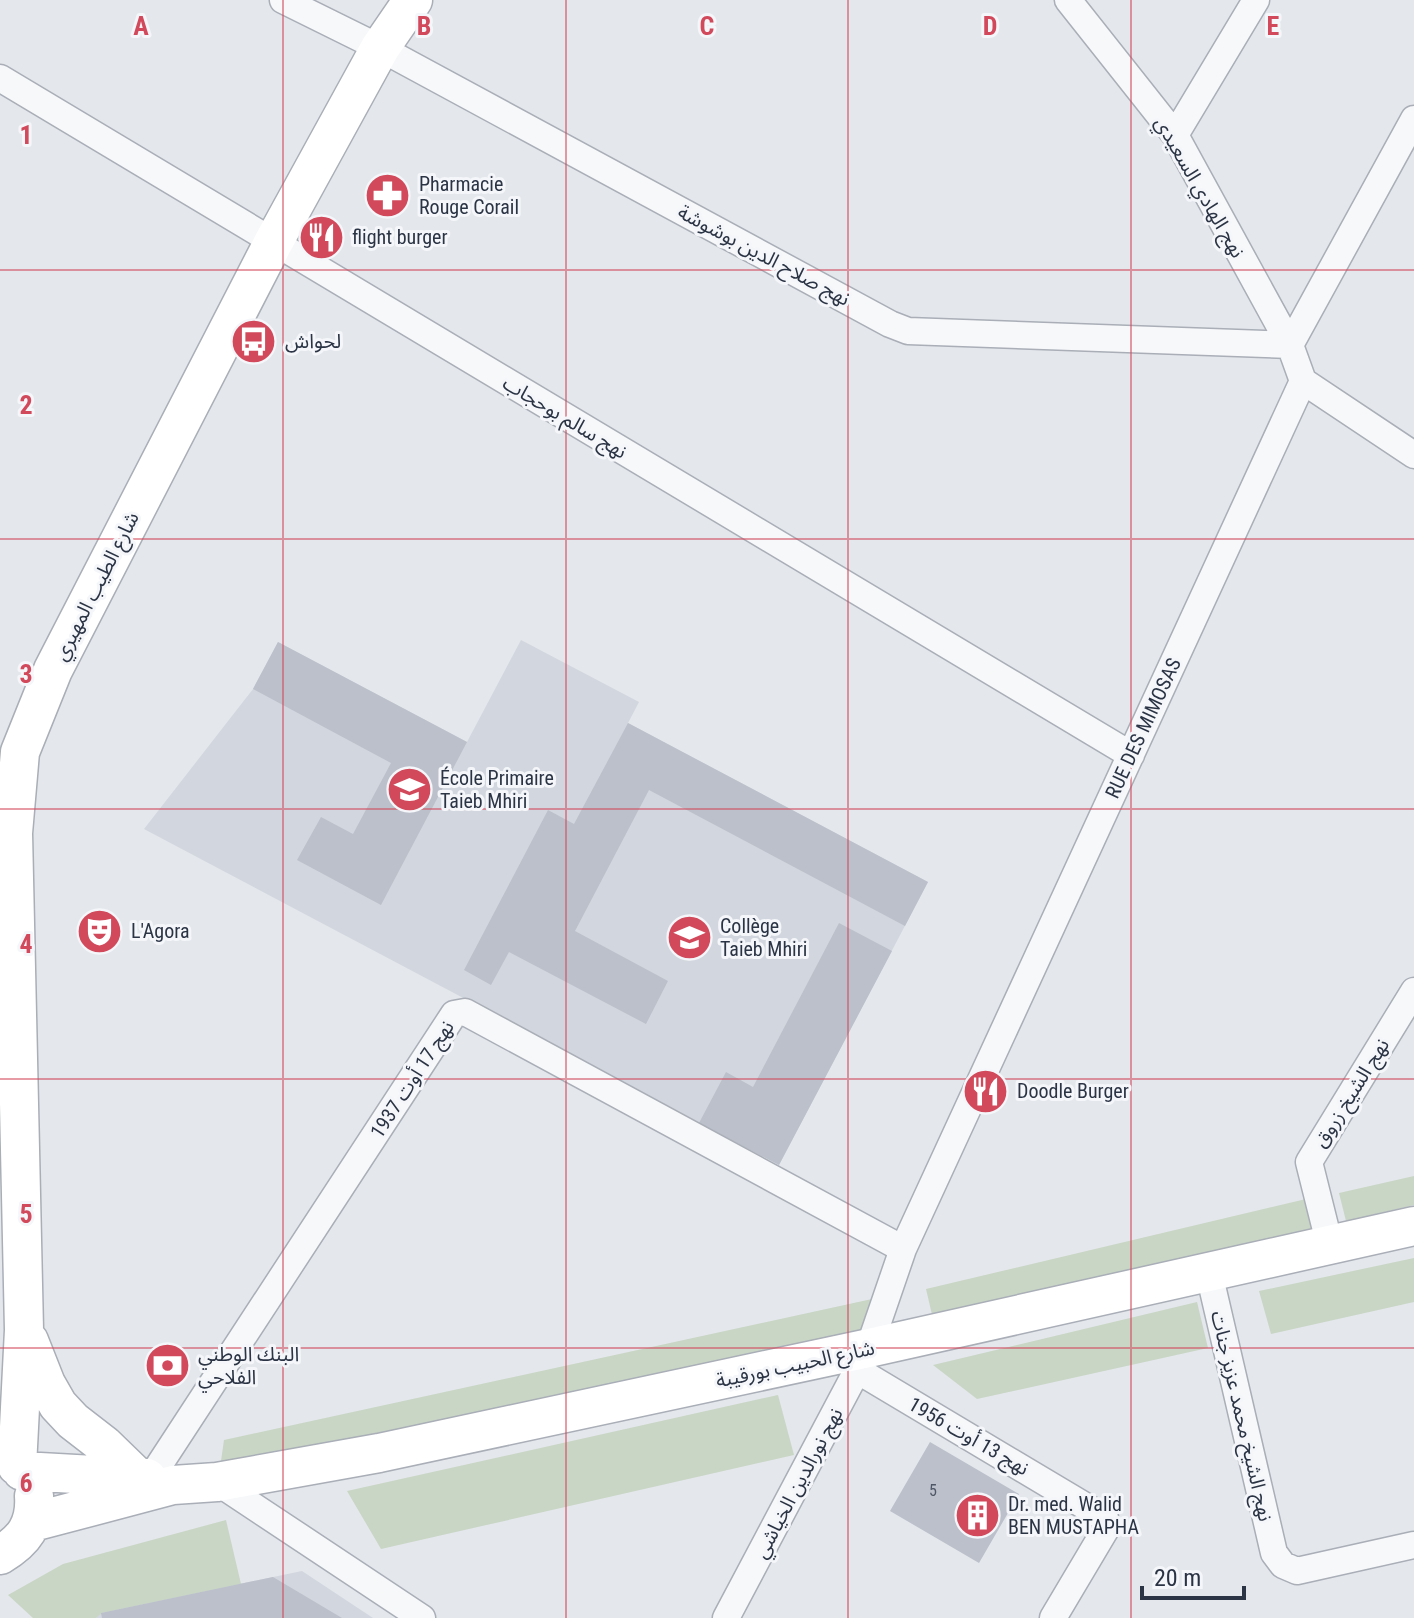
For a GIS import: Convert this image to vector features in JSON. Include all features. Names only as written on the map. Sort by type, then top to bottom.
[{"type":"main road","name":"شارع الطيب المهيري","points":[[13,1465],[12,1330],[23,1235],[13,833],[20,752],[53,670],[273,243],[380,48],[413,0]]},
{"type":"main road","name":"شارع الحبيب بورقيبة","points":[[153,1483],[217,1482],[863,1359],[1209,1273],[1414,1226]]},
{"type":"main road","points":[[12,1330],[58,1405],[73,1421],[153,1483]]},
{"type":"main road","points":[[13,1465],[153,1483]]},
{"type":"main road","points":[[0,1555],[20,1543],[33,1522],[34,1495],[13,1465]]},
{"type":"main road","points":[[33,1522],[153,1483]]},
{"type":"street","name":"نهج صلاح الدين بوشوشة","points":[[283,0],[380,48],[908,331],[1290,345]]},
{"type":"street","name":"نهج الهادي السعيدي","points":[[1068,0],[1175,135],[1290,345]]},
{"type":"street","points":[[1175,135],[1256,0]]},
{"type":"street","name":"نهج سالم بوحجاب","points":[[0,78],[1131,755]]},
{"type":"street","points":[[1414,119],[1290,345],[1303,381],[1414,455]]},
{"type":"street","name":"RUE DES MIMOSAS","points":[[863,1359],[903,1249],[1303,381]]},
{"type":"street","name":"نهج الشيخ زروق","points":[[1330,1246],[1309,1162],[1414,991]]},
{"type":"street","name":"نهج 17 أوت 1937","points":[[153,1483],[454,1014],[459,1012],[465,1012],[903,1249]]},
{"type":"street","name":"نهج الشيخ محمد عزيز جنات","points":[[1209,1273],[1274,1553],[1283,1565],[1297,1571],[1414,1545]]},
{"type":"street","name":"نهج نورالدين الخياشي","points":[[726,1618],[863,1359]]},
{"type":"street","name":"نهج 13 أوت 1956","points":[[863,1359],[1105,1518],[1107,1527],[1053,1618]]},
{"type":"street","points":[[217,1482],[422,1618]]},
{"type":"shaded area","points":[[521,640],[639,702],[628,723],[928,882],[779,1165],[144,829],[253,689],[278,642],[467,742]]},
{"type":"shaded area","points":[[302,1571],[373,1618],[96,1618],[101,1613]]},
{"type":"green space","points":[[1414,1176],[1414,1205],[1346,1221],[1339,1193]]},
{"type":"green space","points":[[1306,1199],[1313,1229],[933,1319],[926,1289]]},
{"type":"green space","points":[[1414,1258],[1414,1302],[1271,1334],[1259,1291]]},
{"type":"green space","points":[[872,1299],[859,1335],[219,1475],[224,1440]]},
{"type":"green space","points":[[1197,1302],[1208,1348],[977,1399],[933,1365]]},
{"type":"green space","points":[[778,1395],[794,1455],[381,1549],[347,1491]]},
{"type":"green space","points":[[226,1520],[241,1584],[102,1613],[96,1618],[33,1618],[8,1595],[63,1564]]},
{"type":"building","name":"École Primaire Taieb Mhiri","points":[[278,642],[467,742],[381,905],[297,860],[321,817],[353,834],[391,763],[253,689]]},
{"type":"building","points":[[628,723],[928,882],[905,926],[649,790],[575,931],[668,981],[646,1024],[509,952],[491,985],[464,970],[548,810],[574,824]]},
{"type":"building","points":[[839,923],[892,951],[779,1165],[699,1123],[726,1072],[753,1087]]},
{"type":"building","points":[[930,1442],[1019,1494],[979,1563],[890,1511]]},
{"type":"building","points":[[273,1577],[342,1618],[102,1618],[101,1613]]},
{"type":"place","name":"Pharmacie Rouge Corail","points":[[388,196]]},
{"type":"place","name":"flight burger","points":[[321,237]]},
{"type":"place","name":"لحواش","points":[[254,341]]},
{"type":"place","name":"École Primaire Taieb Mhiri","points":[[409,790]]},
{"type":"place","name":"L'Agora","points":[[100,931]]},
{"type":"place","name":"Collège Taieb Mhiri","points":[[689,938]]},
{"type":"place","name":"Doodle Burger","points":[[986,1091]]},
{"type":"place","name":"البنك الوطني الفلاحي","points":[[167,1366]]},
{"type":"place","name":"Dr. med. Walid BEN MUSTAPHA","points":[[977,1516]]}]
